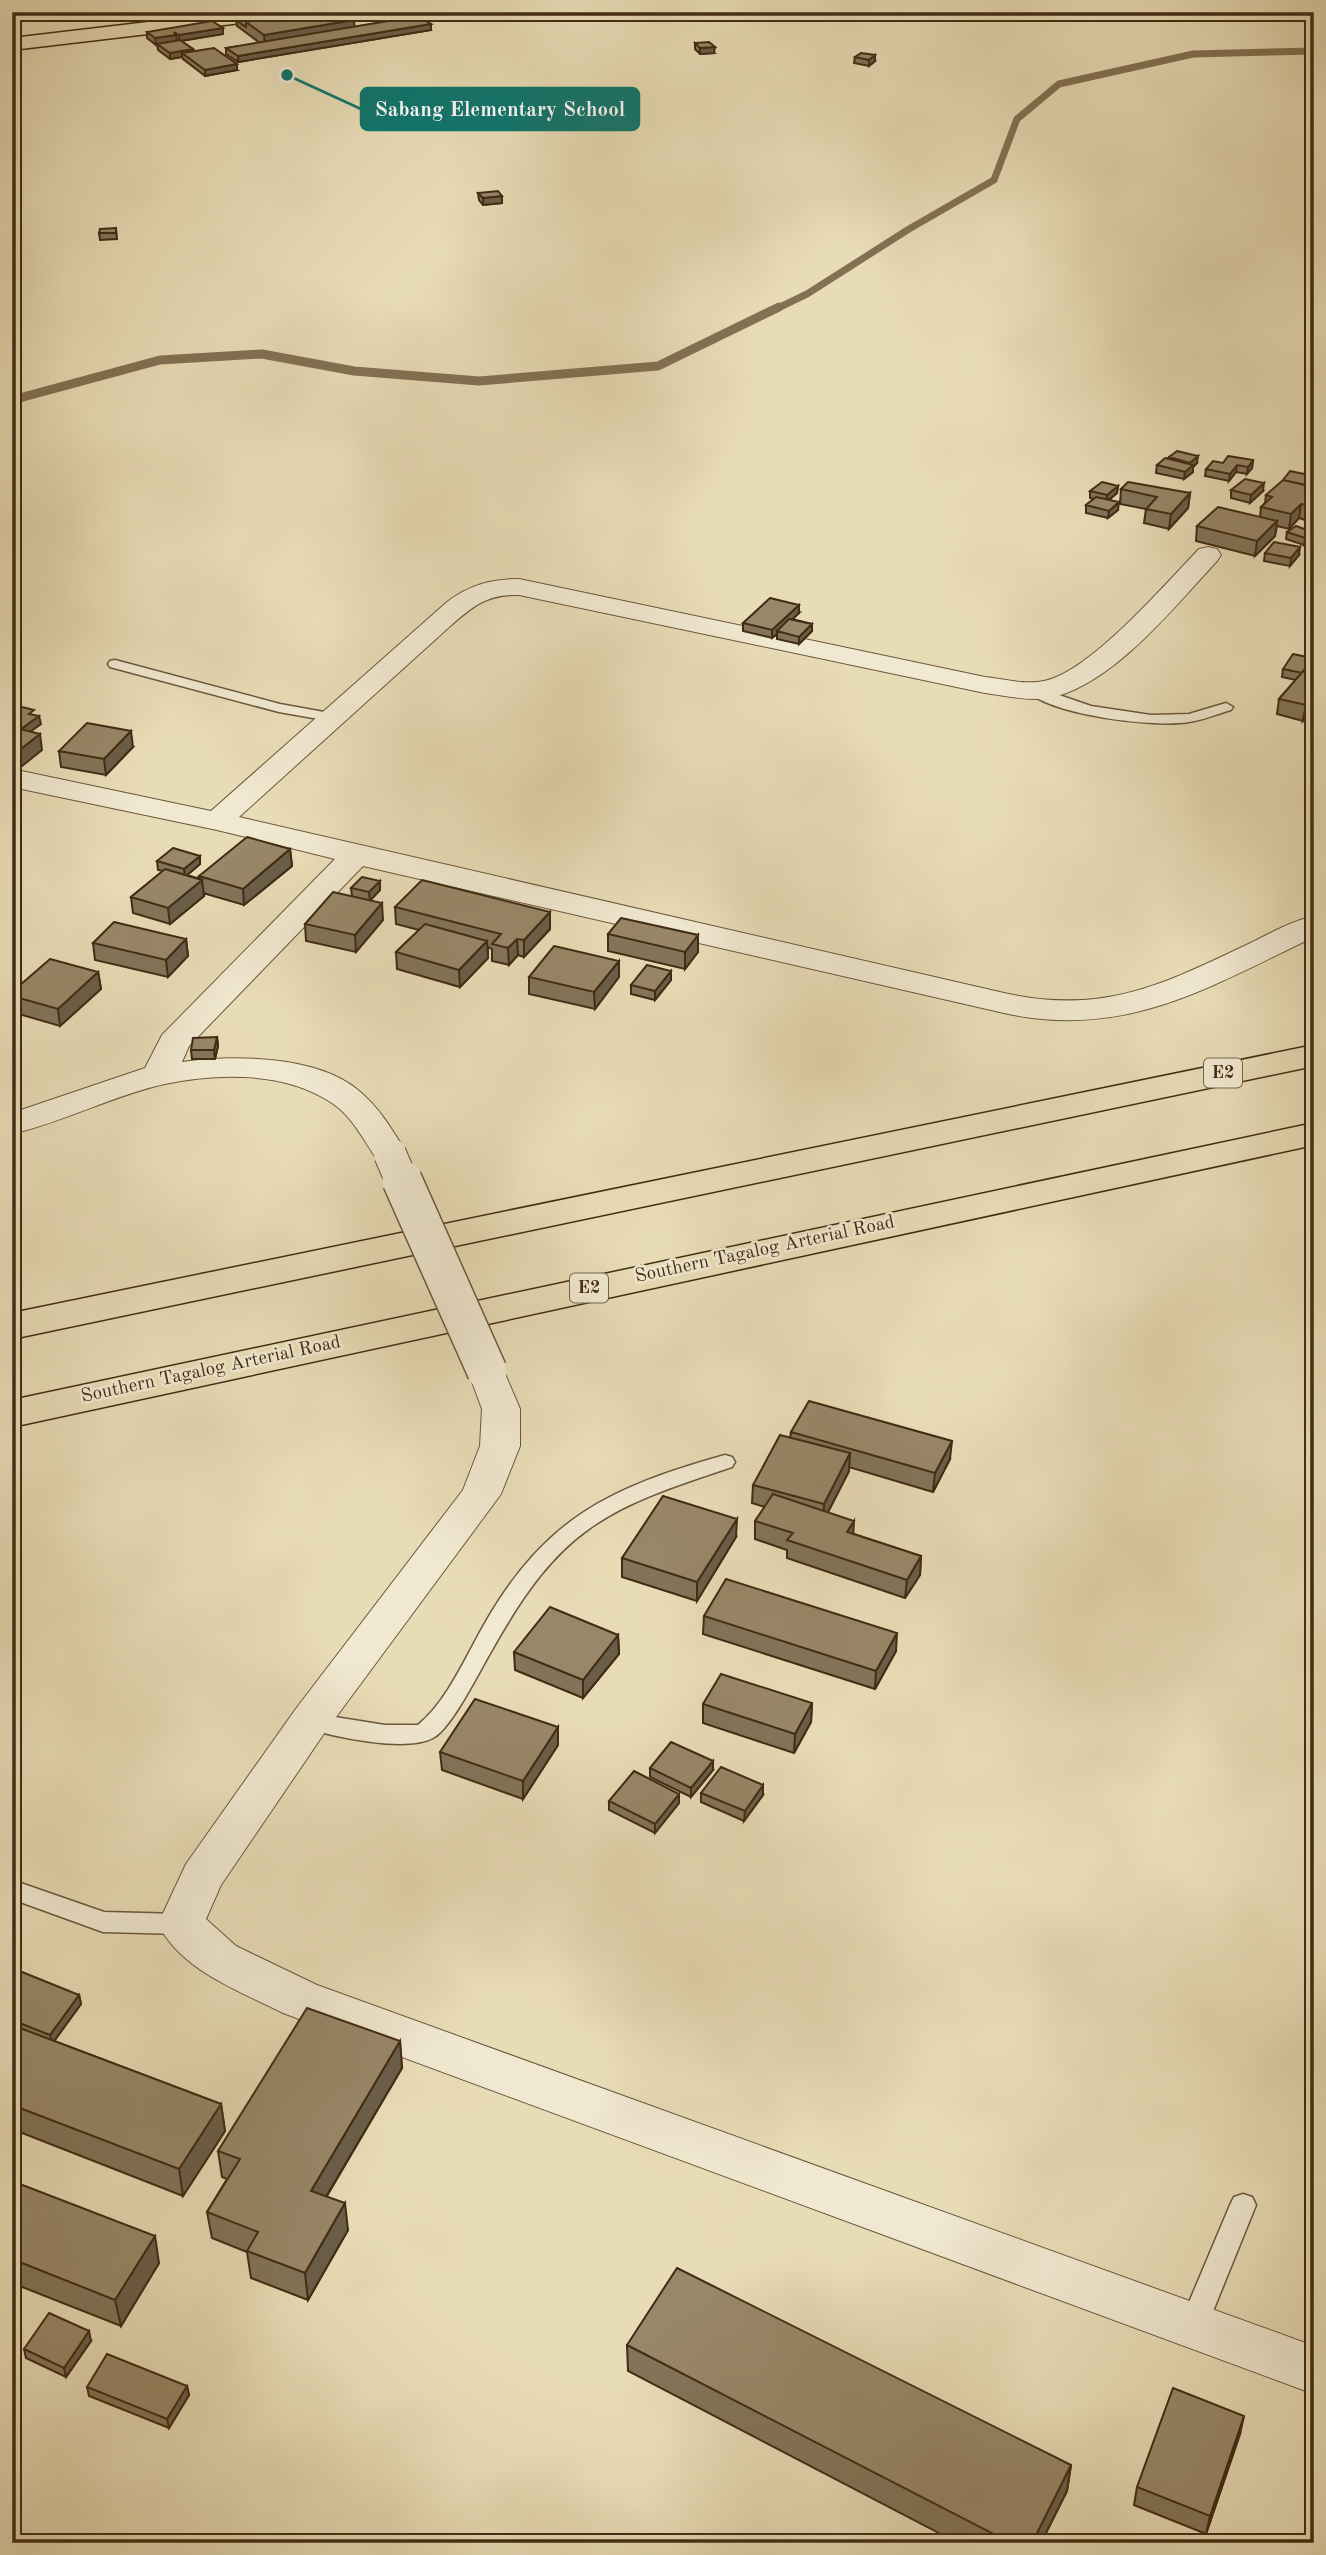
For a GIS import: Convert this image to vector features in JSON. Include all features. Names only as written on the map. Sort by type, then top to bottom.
[{"type":"main road","points":[[12,44],[283,12]]},
{"type":"main road","name":"E2","points":[[12,1326],[1314,1055]]},
{"type":"main road","name":"Southern Tagalog Arterial Road","points":[[12,1414],[1314,1134]]},
{"type":"street","points":[[217,821],[330,717],[470,596],[500,585],[985,685],[1033,690],[1051,689],[1066,683],[1103,657],[1138,627],[1208,555]]},
{"type":"street","points":[[12,778],[217,821],[1004,1003],[1062,1013],[1096,1011],[1151,999],[1314,925]]},
{"type":"street","points":[[159,1075],[174,1042],[356,855]]},
{"type":"street","points":[[12,1124],[159,1075],[222,1067],[268,1069],[312,1079],[345,1096],[372,1124],[390,1154],[487,1371],[501,1409],[500,1446],[481,1494],[310,1721],[202,1877],[181,1924],[219,1959],[300,1999],[1314,2370]]},
{"type":"lane","points":[[115,664],[279,708],[330,717]]},
{"type":"lane","points":[[1033,690],[1085,707],[1161,720],[1190,718],[1226,707]]},
{"type":"lane","points":[[310,1721],[404,1737],[428,1731],[448,1707],[461,1680],[502,1613],[549,1549],[590,1514],[617,1498],[725,1462]]},
{"type":"lane","points":[[12,1889],[103,1922],[181,1924]]},
{"type":"lane","points":[[1193,2326],[1243,2204]]},
{"type":"building","points":[[283,12],[307,12],[246,22],[246,27],[236,20]]},
{"type":"building","points":[[307,12],[342,12],[354,20],[264,35],[246,22]]},
{"type":"building","points":[[399,12],[435,13],[417,16],[431,24],[238,56],[226,48],[407,18]]},
{"type":"building","points":[[212,21],[223,28],[179,35],[174,32],[176,35],[155,38],[147,32]]},
{"type":"building","points":[[180,40],[193,49],[170,53],[157,44]]},
{"type":"building","points":[[709,42],[715,47],[700,48],[695,43]]},
{"type":"building","points":[[214,48],[237,64],[205,70],[182,53]]},
{"type":"building","points":[[861,53],[875,55],[869,60],[855,57]]},
{"type":"building","points":[[498,191],[502,196],[483,198],[478,193]]},
{"type":"building","points":[[116,228],[116,233],[99,233],[100,229]]},
{"type":"building","points":[[1177,451],[1198,456],[1190,463],[1169,457]]},
{"type":"building","points":[[1228,456],[1253,460],[1248,467],[1237,465],[1230,474],[1206,469],[1213,461],[1223,463]]},
{"type":"building","points":[[1165,458],[1193,465],[1185,472],[1157,465]]},
{"type":"building","points":[[1290,471],[1314,476],[1314,482],[1311,486],[1283,480]]},
{"type":"building","points":[[1245,479],[1264,483],[1251,495],[1231,490]]},
{"type":"building","points":[[1283,480],[1314,487],[1314,503],[1310,506],[1301,504],[1291,514],[1261,507],[1272,497],[1266,495]]},
{"type":"building","points":[[1102,482],[1118,486],[1107,495],[1090,491]]},
{"type":"building","points":[[1128,482],[1190,493],[1171,514],[1146,509],[1157,497],[1121,489]]},
{"type":"building","points":[[1096,497],[1119,502],[1109,511],[1086,505]]},
{"type":"building","points":[[1218,507],[1277,521],[1257,541],[1197,526]]},
{"type":"building","points":[[1296,526],[1313,532],[1305,538],[1287,532]]},
{"type":"building","points":[[1274,542],[1300,547],[1291,558],[1265,553]]},
{"type":"building","points":[[770,598],[799,605],[772,630],[743,623]]},
{"type":"building","points":[[789,619],[812,624],[799,637],[777,631]]},
{"type":"building","points":[[1293,654],[1312,658],[1302,673],[1283,669]]},
{"type":"building","points":[[1311,662],[1314,663],[1314,696],[1306,705],[1279,699]]},
{"type":"building","points":[[18,706],[34,710],[29,714],[39,716],[21,729],[12,727],[12,710]]},
{"type":"building","points":[[87,723],[131,731],[104,759],[59,751]]},
{"type":"building","points":[[12,727],[40,734],[12,756]]},
{"type":"building","points":[[247,837],[290,849],[243,889],[199,876]]},
{"type":"building","points":[[173,848],[200,856],[184,869],[157,861]]},
{"type":"building","points":[[165,869],[202,880],[168,908],[131,897]]},
{"type":"building","points":[[362,877],[380,881],[369,892],[351,888]]},
{"type":"building","points":[[422,880],[550,912],[524,940],[517,939],[508,948],[492,944],[501,934],[395,907]]},
{"type":"building","points":[[333,892],[382,903],[355,935],[305,924]]},
{"type":"building","points":[[621,918],[698,935],[685,952],[608,934]]},
{"type":"building","points":[[114,922],[186,939],[166,960],[93,943]]},
{"type":"building","points":[[425,924],[487,941],[459,970],[396,952]]},
{"type":"building","points":[[554,946],[619,961],[594,992],[529,977]]},
{"type":"building","points":[[50,959],[98,972],[58,1009],[12,996],[12,992]]},
{"type":"building","points":[[647,965],[671,971],[655,991],[631,985]]},
{"type":"building","points":[[217,1037],[214,1050],[191,1050],[193,1038]]},
{"type":"building","points":[[809,1401],[952,1441],[935,1473],[791,1432]]},
{"type":"building","points":[[780,1435],[850,1453],[824,1504],[753,1485]]},
{"type":"building","points":[[773,1494],[854,1521],[847,1532],[921,1556],[907,1580],[787,1540],[793,1533],[755,1521]]},
{"type":"building","points":[[663,1496],[737,1519],[697,1582],[622,1558]]},
{"type":"building","points":[[726,1579],[897,1633],[876,1671],[704,1616]]},
{"type":"building","points":[[550,1607],[618,1635],[583,1680],[514,1652]]},
{"type":"building","points":[[721,1674],[812,1703],[795,1734],[703,1704]]},
{"type":"building","points":[[475,1699],[558,1727],[523,1781],[440,1752]]},
{"type":"building","points":[[671,1742],[713,1761],[691,1788],[650,1768]]},
{"type":"building","points":[[721,1767],[763,1785],[745,1811],[701,1793]]},
{"type":"building","points":[[634,1771],[679,1794],[655,1824],[609,1801]]},
{"type":"building","points":[[22,1972],[79,1995],[50,2035],[12,2020],[12,1985]]},
{"type":"building","points":[[307,2008],[400,2041],[311,2191],[345,2203],[305,2273],[247,2251],[258,2232],[207,2212],[240,2159],[218,2151]]},
{"type":"building","points":[[12,2025],[221,2104],[179,2169],[12,2105]]},
{"type":"building","points":[[12,2181],[155,2236],[115,2300],[12,2259]]},
{"type":"building","points":[[677,2268],[1071,2465],[1032,2543],[1011,2543],[627,2345]]},
{"type":"building","points":[[49,2313],[89,2331],[64,2368],[24,2349]]},
{"type":"building","points":[[107,2354],[187,2386],[167,2419],[87,2387]]},
{"type":"building","points":[[1173,2388],[1244,2416],[1210,2516],[1137,2487]]},
{"type":"waterway","points":[[776,309],[807,294],[909,229],[994,180],[1017,119],[1059,84],[1193,54],[1314,51]]},
{"type":"waterway","points":[[12,400],[160,360],[262,354],[354,371],[479,381],[658,366],[779,307]]},
{"type":"place","name":"Sabang Elementary School","points":[[287,75]]}]
